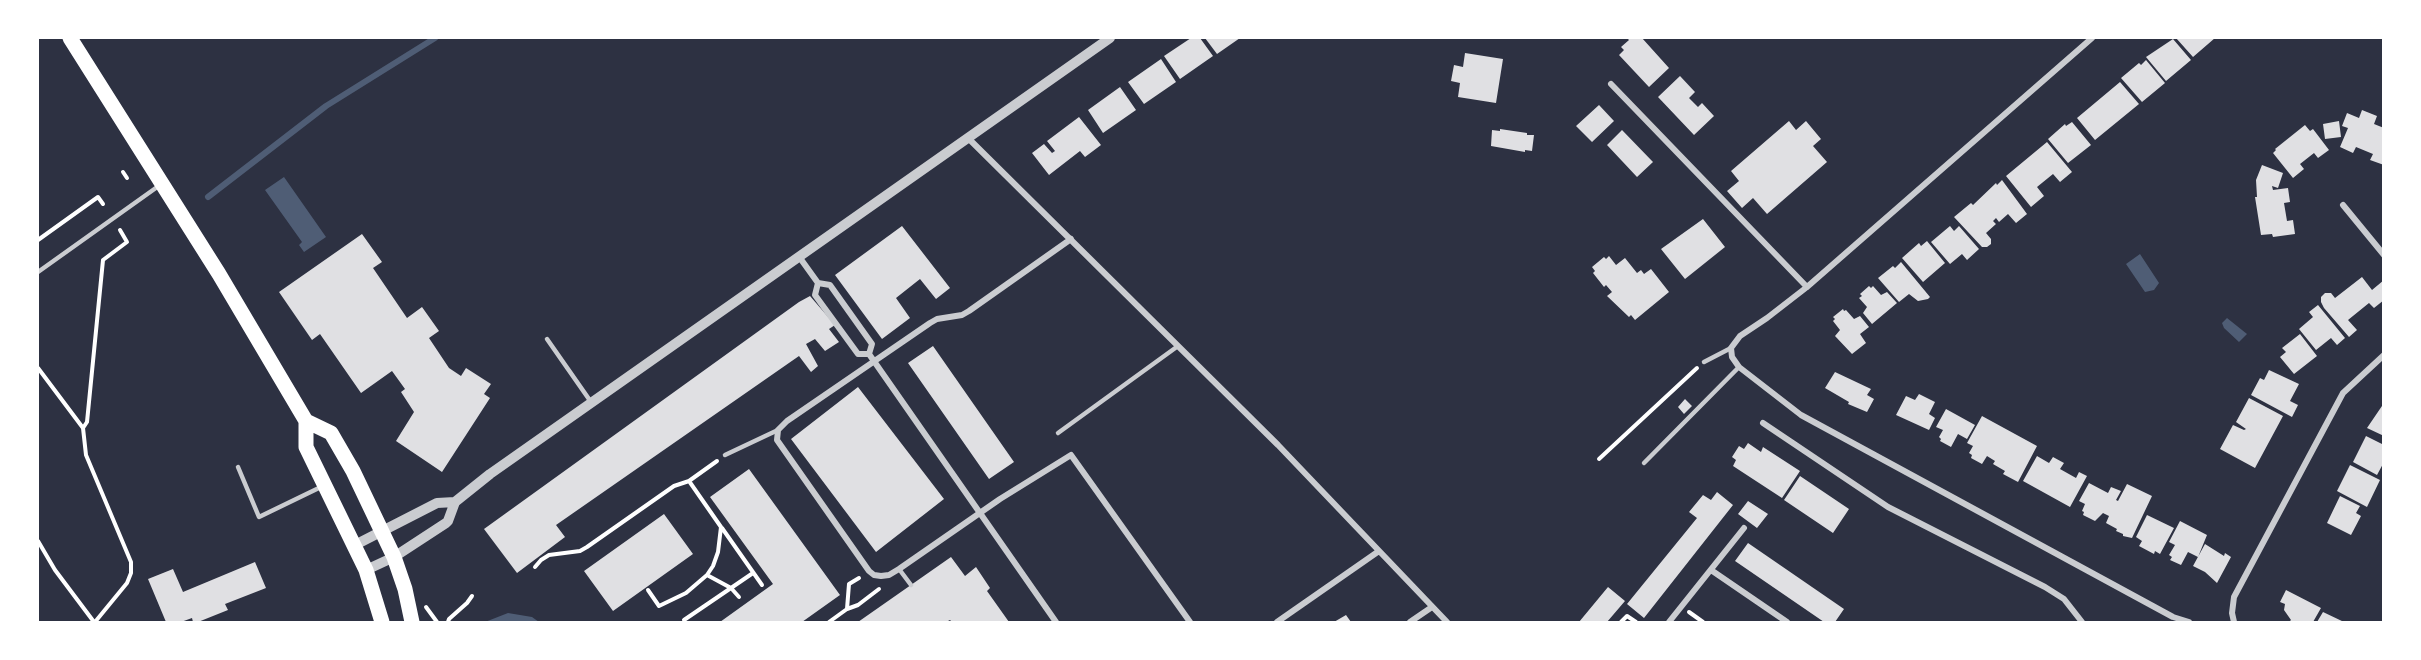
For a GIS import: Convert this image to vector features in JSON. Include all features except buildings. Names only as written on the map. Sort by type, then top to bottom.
[{"type":"highway","points":[[70,38],[219,274],[306,421],[306,447],[366,570],[382,622]]},
{"type":"highway","points":[[306,421],[331,433],[383,531],[405,589],[412,622]]},
{"type":"street","points":[[355,546],[437,503],[455,501],[591,402],[800,258],[1110,38]]},
{"type":"street","points":[[2092,38],[1807,286],[1740,336],[1731,348],[1732,357],[1739,368],[1810,420],[2171,620],[2189,622]]},
{"type":"street","points":[[1611,84],[1807,286]]},
{"type":"street","points":[[968,138],[1278,445],[1447,622]]},
{"type":"street","points":[[2343,205],[2384,255]]},
{"type":"street","points":[[1071,239],[969,311],[930,323],[787,421],[778,430],[777,440],[868,572],[881,576],[889,575],[899,569],[1071,455],[1190,622]]},
{"type":"street","points":[[800,258],[818,283],[830,285],[872,344],[869,354],[874,362],[1056,622]]},
{"type":"street","points":[[818,283],[815,295],[858,354],[869,354]]},
{"type":"street","points":[[2234,622],[2232,613],[2234,597],[2343,393],[2384,355]]},
{"type":"street","points":[[1763,423],[1888,507],[2045,587],[2064,599],[2082,622]]},
{"type":"street","points":[[366,570],[394,557],[448,521],[455,501]]},
{"type":"street","points":[[1669,622],[1744,528]]},
{"type":"street","points":[[1277,622],[1379,551]]},
{"type":"street","points":[[1711,570],[1787,622]]},
{"type":"street","points":[[1410,622],[1432,607]]},
{"type":"lane","points":[[38,272],[162,184]]},
{"type":"lane","points":[[547,339],[591,402]]},
{"type":"lane","points":[[1058,433],[1178,346]]},
{"type":"lane","points":[[1704,362],[1731,348]]},
{"type":"lane","points":[[1644,464],[1739,368]]},
{"type":"lane","points":[[725,455],[778,430]]},
{"type":"lane","points":[[238,467],[259,517],[325,484]]},
{"type":"lane","points":[[899,569],[911,585]]},
{"type":"path","points":[[123,172],[128,178]]},
{"type":"path","points":[[38,240],[98,197],[103,204]]},
{"type":"path","points":[[83,428],[87,422],[103,260],[127,242],[120,230]]},
{"type":"path","points":[[1599,459],[1704,362]]},
{"type":"path","points":[[38,368],[83,428],[86,455],[131,562],[131,573],[127,583],[94,622],[55,570],[38,541]]},
{"type":"path","points":[[535,567],[549,555],[580,551],[587,547],[674,486],[689,481],[725,455]]},
{"type":"path","points":[[689,481],[762,585]]},
{"type":"path","points":[[648,590],[659,606],[686,592],[707,575],[718,552],[721,527]]},
{"type":"path","points":[[847,609],[849,584],[868,572]]},
{"type":"path","points":[[684,620],[753,573]]},
{"type":"path","points":[[707,575],[731,588],[739,597]]},
{"type":"path","points":[[829,622],[879,589]]},
{"type":"path","points":[[448,622],[472,596]]},
{"type":"path","points":[[422,601],[436,622]]},
{"type":"path","points":[[1622,622],[1627,616],[1636,622]]},
{"type":"water","points":[[284,177],[326,237],[304,252],[299,245],[302,242],[265,190]]},
{"type":"water","points":[[2140,254],[2159,283],[2154,290],[2145,292],[2126,264]]},
{"type":"water","points":[[2227,318],[2247,334],[2239,342],[2224,328],[2222,323]]},
{"type":"water","points":[[508,613],[532,617],[539,622],[485,622]]},
{"type":"waterway","points":[[208,197],[326,106],[435,38]]}]
